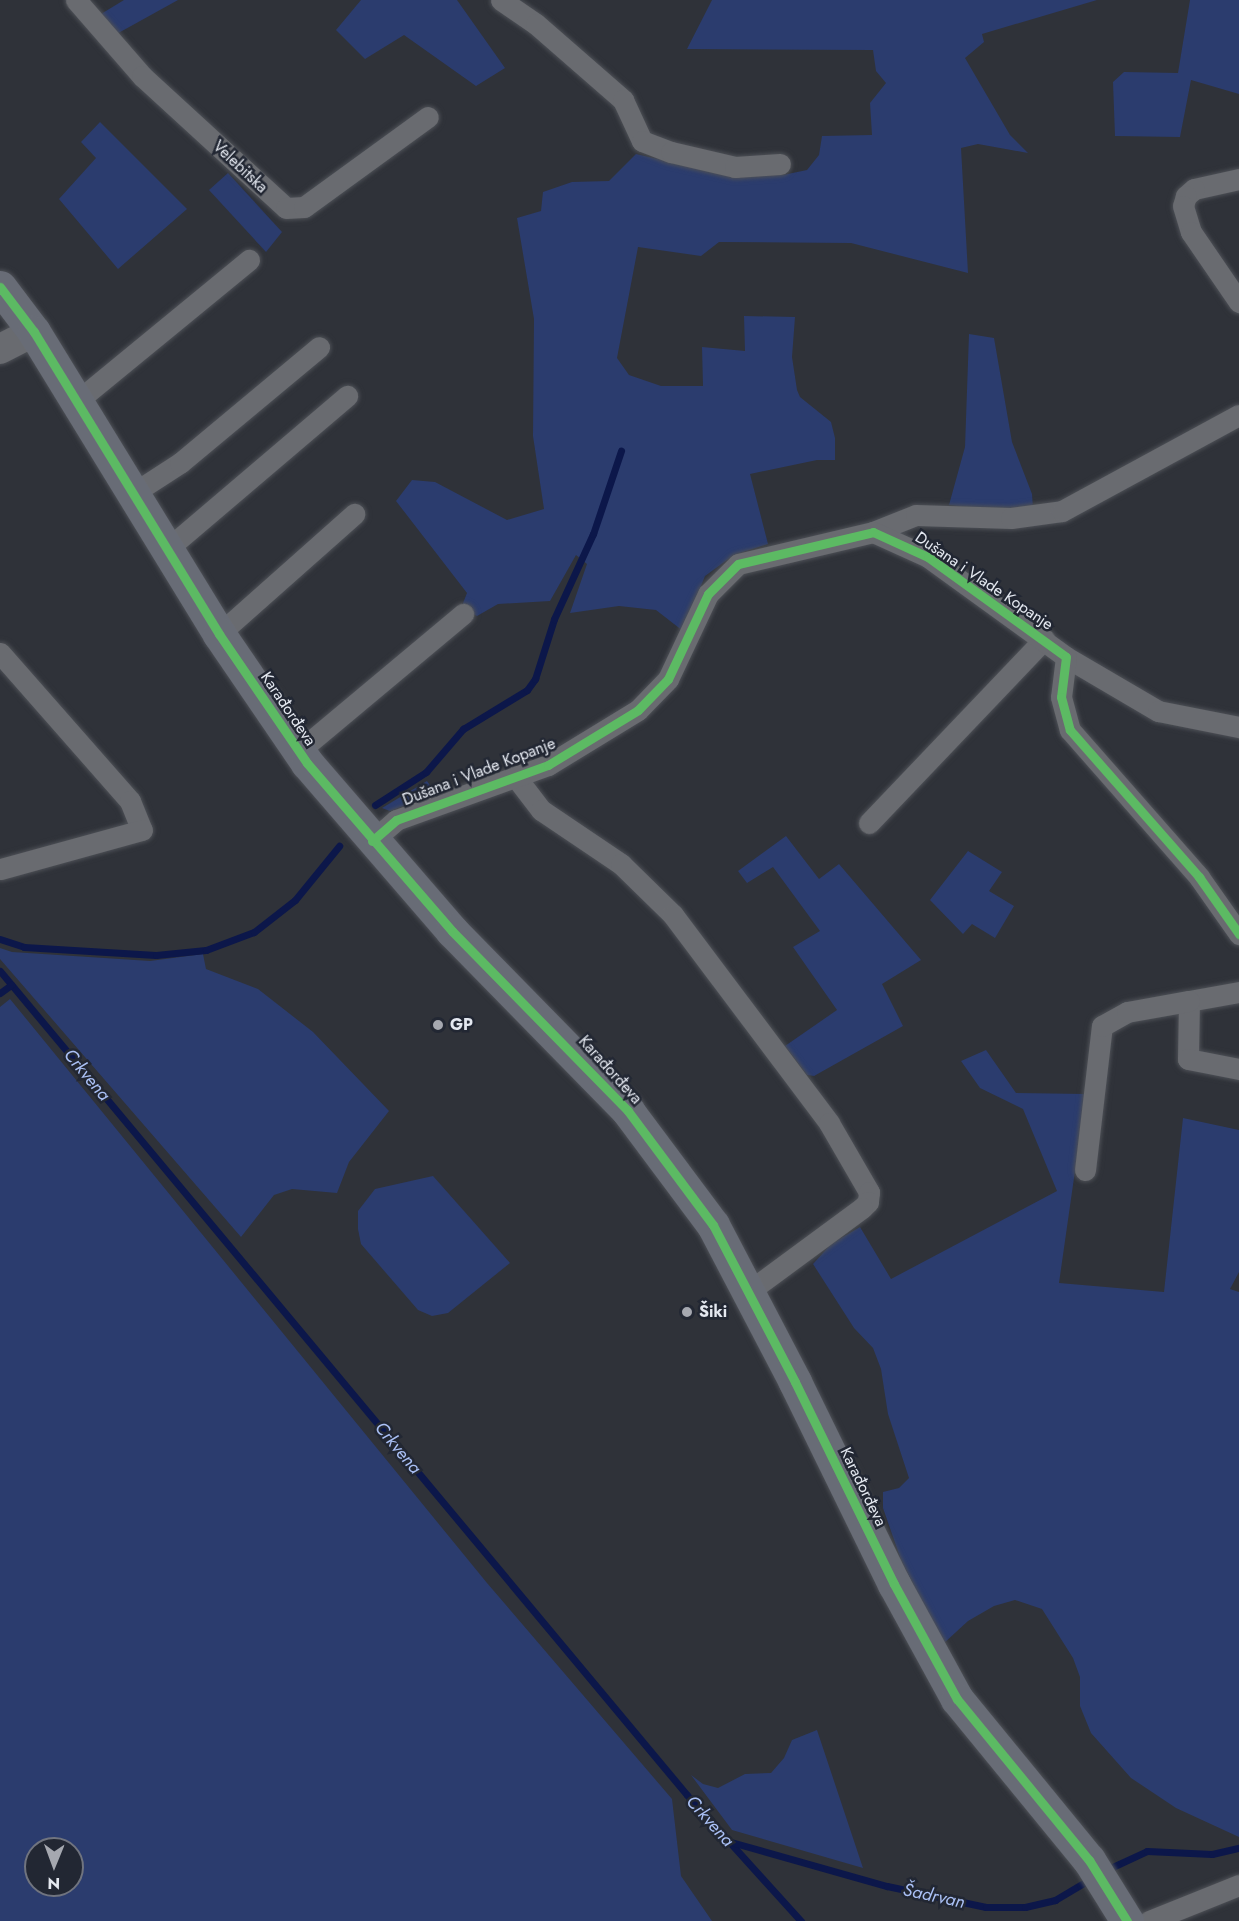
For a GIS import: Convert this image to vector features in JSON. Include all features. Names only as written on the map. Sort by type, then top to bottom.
[{"type":"main road","name":"Karađorđeva","points":[[0,287],[34,332],[219,634],[299,751],[372,841],[452,931],[628,1111],[713,1225],[894,1584],[951,1689],[1097,1874],[1127,1921]]},
{"type":"street","name":"Velebitska","points":[[76,0],[142,76],[286,208],[304,207],[428,117]]},
{"type":"street","points":[[501,0],[536,24],[623,100],[642,141],[671,152],[735,167],[780,164]]},
{"type":"street","points":[[1239,179],[1194,189],[1186,196],[1183,206],[1191,232],[1239,302]]},
{"type":"street","points":[[76,402],[249,260]]},
{"type":"street","points":[[0,349],[34,332]]},
{"type":"street","points":[[132,494],[180,463],[319,347]]},
{"type":"street","points":[[166,550],[347,396]]},
{"type":"street","points":[[873,532],[916,515],[1011,518],[1062,511],[1239,415]]},
{"type":"street","points":[[219,634],[354,514]]},
{"type":"street","name":"Dušana i Vlade Kopanje","points":[[372,841],[396,820],[548,765],[591,741],[650,699],[680,657],[708,594],[738,564],[873,532],[927,557],[1066,657],[1158,711],[1239,727]]},
{"type":"street","points":[[299,751],[463,614]]},
{"type":"street","name":"Dušana i Vlade Kopanje","points":[[869,824],[1044,639]]},
{"type":"street","points":[[0,653],[130,801],[142,830],[0,869]]},
{"type":"street","points":[[1066,657],[1061,697],[1070,730],[1199,878],[1239,934]]},
{"type":"street","name":"Dušana i Vlade Kopanje","points":[[515,776],[541,810],[621,864],[673,915],[829,1123],[869,1192],[868,1202],[862,1208],[748,1292]]},
{"type":"street","points":[[1085,1170],[1102,1026],[1127,1012],[1239,992]]},
{"type":"street","points":[[1189,1001],[1188,1059],[1239,1069]]},
{"type":"street","points":[[1149,1921],[1239,1885]]},
{"type":"shaded area","points":[[124,0],[178,0],[113,36],[101,14]]},
{"type":"shaded area","points":[[361,0],[457,0],[505,68],[476,86],[404,35],[365,59],[336,30]]},
{"type":"shaded area","points":[[712,0],[1097,0],[982,34],[984,42],[965,58],[1010,135],[1028,153],[978,144],[961,148],[968,273],[851,243],[719,242],[701,256],[638,247],[617,358],[629,375],[661,386],[703,386],[702,347],[745,351],[744,316],[795,317],[792,357],[797,390],[800,397],[831,422],[835,438],[835,460],[817,460],[750,474],[768,544],[734,555],[705,576],[683,631],[656,610],[619,606],[570,613],[587,564],[576,555],[550,601],[498,604],[477,616],[461,608],[467,593],[396,501],[412,480],[435,482],[507,520],[544,509],[533,436],[534,319],[517,218],[541,211],[543,192],[572,182],[609,181],[636,154],[715,172],[783,175],[807,170],[819,155],[822,136],[872,135],[870,103],[886,83],[876,71],[873,50],[687,49]]},
{"type":"shaded area","points":[[1190,0],[1239,0],[1239,94],[1191,80],[1180,137],[1115,136],[1113,82],[1124,72],[1178,73]]},
{"type":"shaded area","points":[[100,122],[187,209],[118,269],[59,199],[96,158],[81,142]]},
{"type":"shaded area","points":[[228,173],[282,232],[266,252],[209,190]]},
{"type":"shaded area","points":[[969,334],[994,338],[1012,442],[1032,494],[1033,508],[991,510],[949,505],[965,447]]},
{"type":"shaded area","points":[[427,781],[436,794],[390,811],[382,808]]},
{"type":"shaded area","points":[[786,836],[819,879],[839,864],[921,960],[882,984],[903,1026],[814,1076],[807,1075],[785,1046],[837,1010],[793,947],[820,931],[773,867],[747,883],[738,871]]},
{"type":"shaded area","points":[[968,851],[1002,872],[989,891],[1014,906],[995,938],[972,924],[963,934],[930,900]]},
{"type":"shaded area","points":[[0,948],[12,952],[150,961],[203,954],[206,969],[258,989],[313,1032],[389,1111],[349,1162],[337,1193],[292,1189],[274,1195],[241,1237],[0,959]]},
{"type":"shaded area","points":[[10,999],[487,1583],[672,1799],[681,1876],[712,1921],[0,1921],[0,1007]]},
{"type":"shaded area","points":[[986,1050],[1016,1093],[1086,1094],[1059,1283],[1164,1292],[1183,1118],[1239,1130],[1239,1272],[1230,1289],[1239,1292],[1239,1837],[1176,1808],[1131,1778],[1091,1733],[1080,1706],[1080,1677],[1073,1658],[1042,1609],[1015,1600],[994,1606],[968,1621],[943,1644],[901,1560],[883,1508],[883,1492],[899,1488],[909,1478],[888,1414],[881,1369],[873,1348],[854,1328],[813,1264],[831,1244],[860,1227],[891,1279],[1057,1191],[1023,1109],[980,1088],[961,1061]]},
{"type":"shaded area","points":[[433,1176],[510,1263],[448,1313],[432,1316],[418,1310],[361,1244],[358,1211],[375,1189]]},
{"type":"shaded area","points":[[817,1730],[863,1868],[732,1830],[691,1775],[703,1784],[718,1788],[745,1774],[771,1773],[784,1758],[792,1740]]},
{"type":"waterway","points":[[375,805],[426,772],[463,729],[527,690],[535,679],[554,619],[593,534],[621,451]]},
{"type":"waterway","points":[[0,939],[24,947],[156,955],[206,950],[254,932],[295,900],[339,846]]},
{"type":"waterway","name":"Crkvena","points":[[0,971],[687,1795],[801,1921]]},
{"type":"waterway","points":[[0,993],[11,985]]},
{"type":"waterway","name":"Šadrvan","points":[[731,1842],[887,1886],[986,1907],[1025,1907],[1055,1900],[1092,1878]]},
{"type":"waterway","name":"Šadrvan","points":[[1106,1870],[1147,1851],[1212,1854],[1239,1848]]},
{"type":"cycle path","points":[[0,287],[34,332],[219,634],[307,763],[452,931],[628,1111],[713,1225],[795,1382],[894,1584],[957,1699],[1089,1860],[1127,1921]]},
{"type":"cycle path","points":[[372,841],[396,820],[548,765],[638,710],[668,679],[708,594],[738,564],[873,532],[928,557],[1066,657],[1061,697],[1070,730],[1199,877],[1239,934]]},
{"type":"place","name":"GP","points":[[438,1025]]},
{"type":"place","name":"Šiki","points":[[687,1312]]}]
